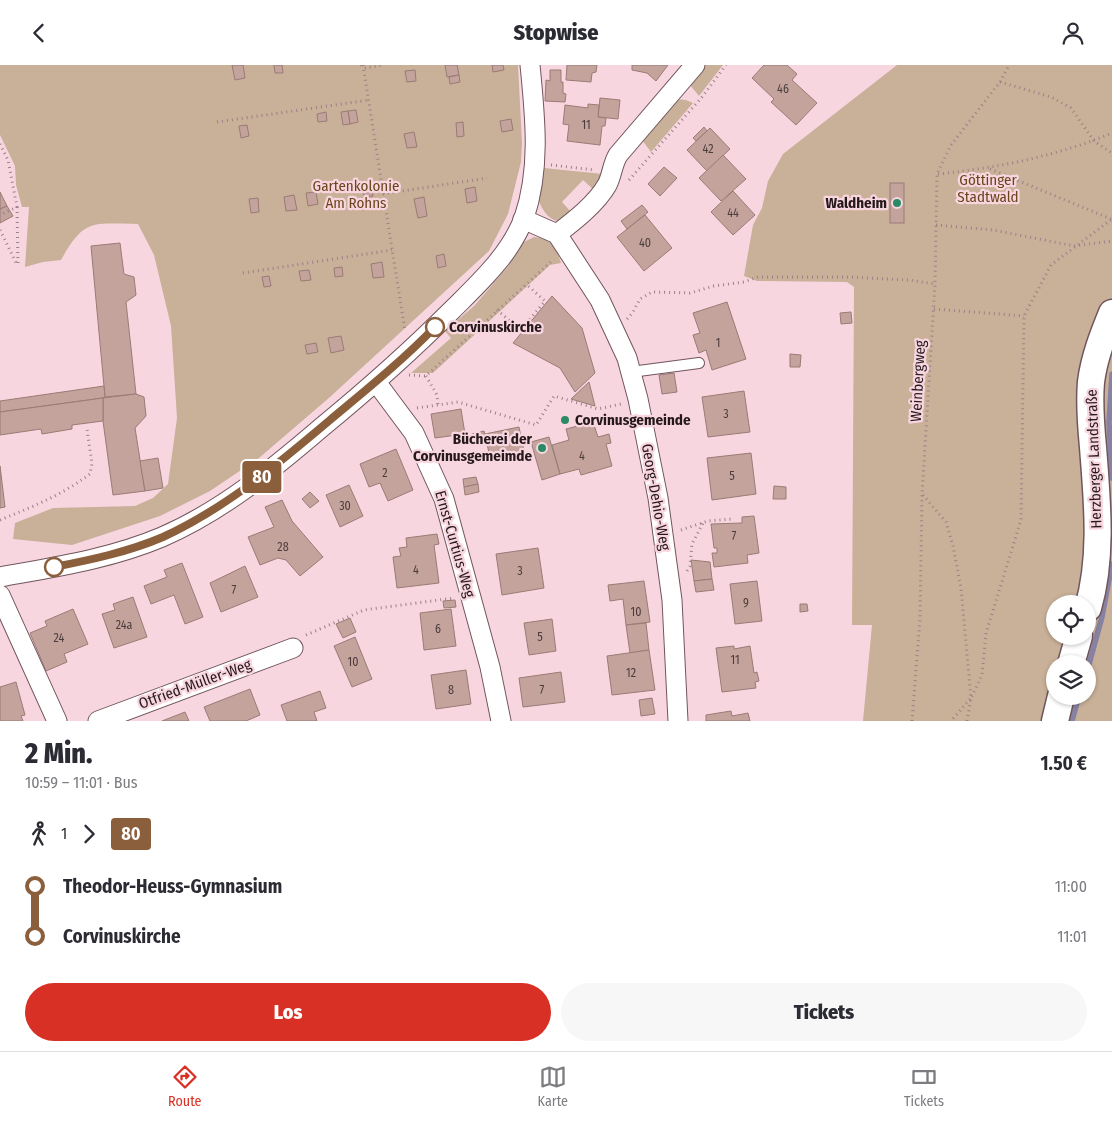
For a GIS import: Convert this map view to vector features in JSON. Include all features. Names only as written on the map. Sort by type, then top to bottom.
[{"type":"street","points":[[0,577],[95,560],[162,537],[223,504],[270,471],[413,349],[504,255],[523,219],[536,164],[536,124],[530,65]]},
{"type":"street","points":[[523,219],[561,241],[572,223],[602,193],[610,178],[618,155],[695,65]]},
{"type":"street","name":"Georg-Dehio-Weg","points":[[561,241],[600,300],[627,358],[638,399],[658,498],[672,600],[678,721]]},
{"type":"street","name":"Herzberger Landstraße","points":[[1090,595],[1096,566],[1098,524],[1090,411],[1091,381],[1100,342],[1112,313]]},
{"type":"street","name":"Ernst-Curtius-Weg","points":[[376,382],[414,433],[444,499],[469,596],[490,667],[501,721]]},
{"type":"street","points":[[0,595],[57,721]]},
{"type":"street","name":"Otfried-Müller-Weg","points":[[98,721],[293,648]]},
{"type":"street","points":[[1055,721],[1059,705]]},
{"type":"lane","points":[[630,372],[699,363]]},
{"type":"path","points":[[384,65],[363,66],[404,329],[413,349]]},
{"type":"path","points":[[536,164],[610,178],[624,185],[702,97],[726,65]]},
{"type":"path","name":"Weinbergweg","points":[[912,721],[920,618],[922,495],[936,284],[937,175],[952,145],[1000,82],[1009,65]]},
{"type":"path","points":[[1000,82],[1051,97],[1071,108],[1094,141],[1112,153]]},
{"type":"path","points":[[217,123],[369,100]]},
{"type":"path","points":[[937,175],[988,169],[1094,141],[1112,133]]},
{"type":"path","points":[[0,144],[8,160],[17,207],[18,266],[0,230]]},
{"type":"path","points":[[988,169],[1112,219]]},
{"type":"path","points":[[383,193],[487,178]]},
{"type":"path","points":[[0,215],[17,207]]},
{"type":"path","points":[[951,721],[970,698],[982,675],[986,633],[1021,520],[1024,316],[1051,265],[1074,245],[1112,219]]},
{"type":"path","points":[[936,225],[993,230],[1074,245],[1112,241]]},
{"type":"path","points":[[376,382],[402,374],[426,375],[526,284],[561,241]]},
{"type":"path","points":[[242,273],[392,250]]},
{"type":"path","points":[[611,325],[628,318],[640,299],[652,292],[690,293],[714,286],[744,282],[758,277],[845,277],[909,280],[936,284]]},
{"type":"path","points":[[498,310],[521,331],[545,301],[526,284]]},
{"type":"path","points":[[934,309],[1024,316]]},
{"type":"path","points":[[426,375],[437,395],[438,405]]},
{"type":"path","points":[[414,408],[458,402],[536,425],[554,396],[598,409],[638,399]]},
{"type":"path","points":[[0,520],[41,504],[71,488],[90,474],[92,464],[87,429]]},
{"type":"path","points":[[922,495],[946,522],[953,546],[961,588],[970,698],[968,721]]},
{"type":"path","points":[[689,529],[703,523],[731,519]]},
{"type":"path","points":[[690,566],[692,544],[703,523]]},
{"type":"path","points":[[293,648],[303,636],[364,611],[469,596]]},
{"type":"green space","name":"Gartenkolonie Am Rohns","points":[[0,65],[518,65],[522,143],[521,162],[508,214],[489,251],[330,397],[259,458],[210,491],[160,516],[72,545],[13,539],[15,523],[53,508],[135,506],[153,498],[168,484],[177,418],[171,326],[154,255],[138,224],[100,224],[92,226],[77,236],[61,260],[25,267],[29,207],[22,207],[16,185],[15,166],[0,135]]},
{"type":"green space","points":[[705,65],[723,65],[699,96],[690,85]]},
{"type":"green space","name":"Göttinger Stadtwald","points":[[897,65],[1112,65],[1112,721],[863,721],[872,625],[852,625],[854,287],[847,282],[757,281],[744,276],[753,225],[762,208],[768,181],[783,154]]},
{"type":"green space","points":[[676,99],[693,103],[651,152],[642,140]]},
{"type":"green space","points":[[544,168],[603,174],[594,190],[583,180],[562,202],[572,213],[559,221],[548,215],[538,199]]},
{"type":"green space","points":[[534,237],[549,242],[557,252],[561,263],[550,265],[433,373],[411,373],[451,338],[445,331],[474,306],[507,268],[522,243]]},
{"type":"building","points":[[232,65],[243,65],[245,78],[235,80]]},
{"type":"building","points":[[274,65],[282,65],[283,73],[275,73]]},
{"type":"building","points":[[445,65],[457,65],[459,75],[447,77]]},
{"type":"building","points":[[492,65],[503,65],[504,70],[493,72]]},
{"type":"building","points":[[567,65],[597,65],[596,72],[592,73],[591,82],[566,80]]},
{"type":"building","points":[[632,65],[668,65],[656,81],[647,73],[632,70]]},
{"type":"building","points":[[764,65],[787,65],[797,74],[792,80],[817,103],[796,125],[771,102],[774,99],[752,78]]},
{"type":"building","points":[[415,70],[416,81],[407,82],[405,71]]},
{"type":"building","points":[[550,70],[561,70],[563,93],[566,94],[565,102],[545,101],[546,80],[550,81]]},
{"type":"building","points":[[459,75],[460,82],[450,84],[449,77]]},
{"type":"building","points":[[600,98],[620,100],[618,119],[598,117]]},
{"type":"building","points":[[588,104],[599,105],[598,117],[606,118],[605,126],[602,126],[600,145],[567,141],[569,125],[563,124],[565,105],[588,108]]},
{"type":"building","points":[[356,110],[358,122],[350,124],[348,111]]},
{"type":"building","points":[[348,111],[350,124],[343,125],[341,112]]},
{"type":"building","points":[[326,112],[327,121],[318,122],[317,114]]},
{"type":"building","points":[[511,119],[513,130],[502,132],[500,121]]},
{"type":"building","points":[[463,122],[464,136],[457,137],[456,123]]},
{"type":"building","points":[[247,125],[249,136],[241,138],[239,126]]},
{"type":"building","points":[[704,127],[707,131],[696,141],[693,138]]},
{"type":"building","points":[[710,128],[730,149],[707,171],[687,150]]},
{"type":"building","points":[[414,132],[417,147],[407,148],[404,134]]},
{"type":"building","points":[[723,155],[746,179],[721,201],[699,178]]},
{"type":"building","points":[[664,167],[677,178],[660,196],[648,184]]},
{"type":"building","points":[[371,183],[373,196],[364,197],[363,184]]},
{"type":"building","name":"Waldheim","points":[[890,183],[904,183],[904,223],[890,223]]},
{"type":"building","points":[[475,187],[477,201],[467,203],[465,189]]},
{"type":"building","points":[[733,191],[755,215],[733,235],[711,212]]},
{"type":"building","points":[[0,192],[7,206],[0,209]]},
{"type":"building","points":[[316,192],[318,204],[308,206],[306,193]]},
{"type":"building","points":[[294,195],[297,210],[286,211],[284,197]]},
{"type":"building","points":[[424,197],[427,216],[418,218],[414,199]]},
{"type":"building","points":[[258,198],[259,212],[251,213],[249,199]]},
{"type":"building","points":[[642,205],[648,212],[627,229],[621,221]]},
{"type":"building","points":[[7,206],[13,216],[0,223],[0,209]]},
{"type":"building","points":[[645,215],[672,248],[644,271],[617,237]]},
{"type":"building","points":[[120,243],[124,274],[134,277],[136,295],[126,302],[136,394],[105,397],[91,246]]},
{"type":"building","points":[[444,254],[446,266],[438,268],[436,256]]},
{"type":"building","points":[[382,262],[384,277],[373,278],[371,264]]},
{"type":"building","points":[[342,267],[343,276],[335,277],[334,268]]},
{"type":"building","points":[[309,270],[311,280],[301,281],[299,271]]},
{"type":"building","points":[[269,276],[271,286],[264,287],[262,277]]},
{"type":"building","name":"Corvinuskirche","points":[[552,296],[582,328],[595,373],[575,392],[560,368],[513,343]]},
{"type":"building","points":[[727,302],[746,359],[712,370],[706,350],[699,353],[693,335],[700,333],[693,313]]},
{"type":"building","points":[[851,312],[852,323],[841,324],[840,313]]},
{"type":"building","points":[[341,336],[344,350],[331,353],[328,338]]},
{"type":"building","points":[[316,343],[318,352],[307,354],[305,345]]},
{"type":"building","points":[[790,354],[801,355],[800,367],[790,367]]},
{"type":"building","points":[[674,373],[677,392],[662,394],[659,375]]},
{"type":"building","points":[[589,382],[595,406],[571,399]]},
{"type":"building","points":[[104,386],[105,397],[103,398],[0,412],[0,401]]},
{"type":"building","points":[[744,391],[750,432],[708,437],[702,397]]},
{"type":"building","points":[[136,394],[144,397],[146,416],[135,428],[145,491],[113,495],[103,421],[103,398]]},
{"type":"building","points":[[103,398],[103,421],[72,425],[72,429],[42,434],[41,429],[0,435],[0,412]]},
{"type":"building","points":[[461,409],[465,434],[435,438],[431,414]]},
{"type":"building","points":[[593,422],[598,437],[609,434],[611,443],[606,444],[612,466],[581,475],[579,469],[560,474],[552,445],[569,440],[566,429]]},
{"type":"building","points":[[519,427],[524,451],[490,458],[485,434]]},
{"type":"building","points":[[484,431],[487,443],[474,445],[472,434]]},
{"type":"building","points":[[549,437],[560,474],[542,480],[531,442]]},
{"type":"building","points":[[396,449],[413,490],[388,501],[380,483],[369,487],[360,464]]},
{"type":"building","points":[[751,453],[756,494],[712,500],[707,458]]},
{"type":"building","points":[[158,458],[163,488],[145,491],[140,461]]},
{"type":"building","points":[[0,466],[5,507],[0,508]]},
{"type":"building","points":[[476,477],[478,484],[464,487],[463,479]]},
{"type":"building","points":[[478,484],[479,492],[465,495],[464,487]]},
{"type":"building","points":[[349,485],[363,516],[340,527],[326,495]]},
{"type":"building","points":[[774,486],[786,487],[786,499],[773,499]]},
{"type":"building","points":[[310,492],[319,501],[310,508],[302,499]]},
{"type":"building","points":[[282,500],[292,521],[323,557],[300,576],[286,560],[278,558],[260,565],[248,537],[274,527],[265,507]]},
{"type":"building","points":[[754,516],[759,553],[747,555],[748,563],[714,567],[712,553],[717,553],[717,548],[714,548],[711,524],[742,523],[742,517]]},
{"type":"building","points":[[437,534],[439,544],[434,545],[439,583],[397,588],[393,557],[401,556],[399,548],[407,547],[406,538]]},
{"type":"building","points":[[538,548],[544,588],[502,595],[496,554]]},
{"type":"building","points":[[691,560],[710,562],[712,579],[694,581]]},
{"type":"building","points":[[182,563],[203,617],[185,624],[174,595],[151,604],[144,586],[167,577],[164,570]]},
{"type":"building","points":[[245,566],[258,597],[221,612],[210,583]]},
{"type":"building","points":[[712,579],[714,590],[696,592],[694,581]]},
{"type":"building","points":[[644,581],[650,622],[626,625],[623,599],[610,601],[608,585]]},
{"type":"building","points":[[757,581],[762,621],[735,624],[730,584]]},
{"type":"building","points":[[133,597],[147,637],[114,648],[102,614],[115,610],[113,604]]},
{"type":"building","points":[[455,600],[456,607],[444,608],[443,601]]},
{"type":"building","points":[[800,604],[807,604],[808,611],[800,612]]},
{"type":"building","points":[[73,609],[88,644],[64,654],[67,662],[46,671],[30,633],[47,626],[45,621]]},
{"type":"building","points":[[451,609],[456,646],[424,650],[420,613]]},
{"type":"building","points":[[350,618],[356,632],[343,638],[336,624]]},
{"type":"building","points":[[552,619],[556,651],[529,655],[524,623]]},
{"type":"building","points":[[646,623],[649,650],[630,653],[626,625]]},
{"type":"building","points":[[355,637],[372,679],[352,687],[334,646]]},
{"type":"building","points":[[734,646],[734,649],[750,646],[754,673],[757,672],[759,681],[755,682],[756,688],[722,692],[716,648]]},
{"type":"building","points":[[649,650],[655,690],[612,695],[607,656]]},
{"type":"building","points":[[466,670],[471,704],[436,709],[431,675]]},
{"type":"building","points":[[561,672],[565,702],[523,707],[519,678]]},
{"type":"building","points":[[16,682],[25,715],[21,716],[23,721],[0,721],[0,687]]},
{"type":"building","points":[[250,689],[260,715],[246,721],[210,721],[204,707]]},
{"type":"building","points":[[320,691],[326,708],[314,712],[317,721],[287,721],[281,705]]},
{"type":"building","points":[[652,698],[655,714],[641,716],[639,700]]},
{"type":"building","points":[[731,711],[732,716],[748,713],[750,721],[706,721],[706,715]]},
{"type":"building","points":[[185,712],[189,721],[162,721]]},
{"type":"waterway","points":[[1112,374],[1109,422],[1112,478]]},
{"type":"waterway","points":[[1092,655],[1102,617],[1112,564]]},
{"type":"waterway","points":[[1072,721],[1076,705]]},
{"type":"bus line","name":"80","points":[[54,567],[95,560],[162,537],[223,504],[270,471],[376,382],[435,327]]},
{"type":"place","name":"Waldheim","points":[[897,203]]},
{"type":"place","name":"Corvinuskirche","points":[[435,327]]},
{"type":"place","name":"Corvinusgemeinde","points":[[565,420]]},
{"type":"place","name":"Bücherei der Corvinusgemeimde","points":[[542,448]]}]
